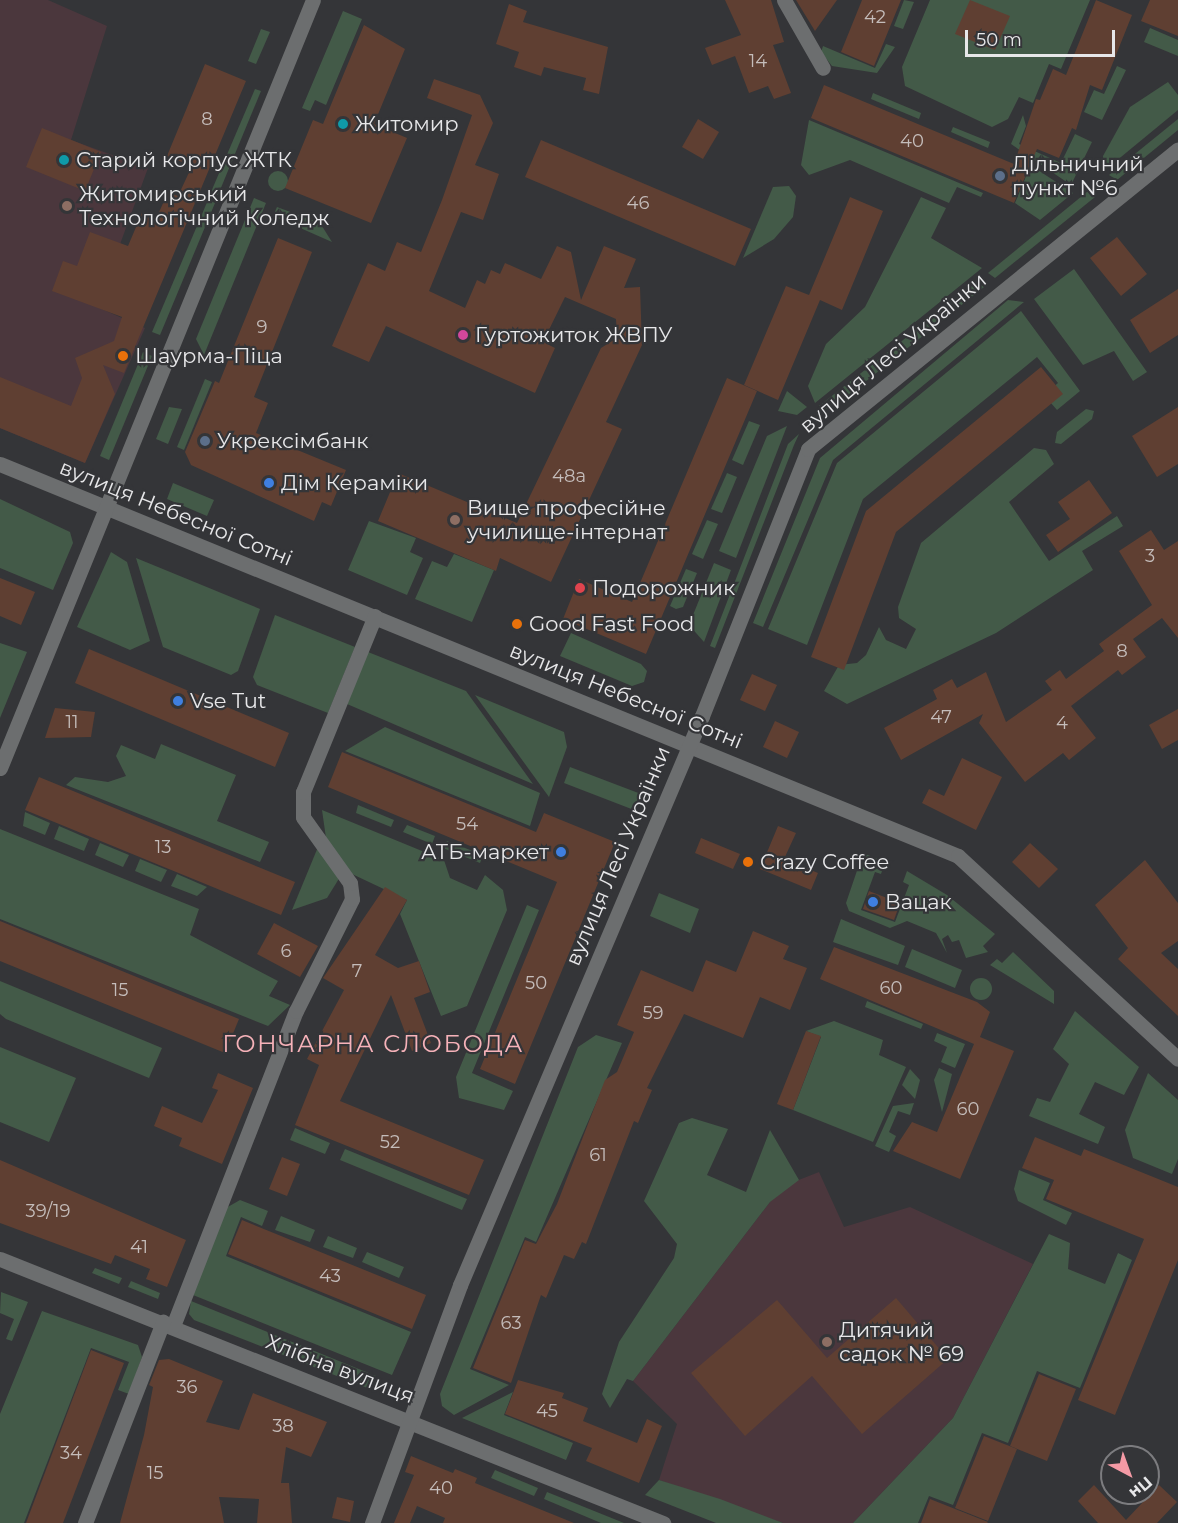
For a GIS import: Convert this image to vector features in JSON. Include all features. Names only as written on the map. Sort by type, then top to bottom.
[{"type":"street","points":[[0,768],[313,0]]},
{"type":"street","points":[[784,0],[823,68]]},
{"type":"street","name":"вулиця Лесі Українки","points":[[372,1523],[407,1418],[808,449],[1178,149]]},
{"type":"street","name":"вулиця Небесної Сотні","points":[[0,464],[958,856],[1178,1059]]},
{"type":"street","points":[[85,1523],[296,1011],[351,899],[350,883],[303,817],[303,792],[375,616]]},
{"type":"street","name":"Хлібна вулиця","points":[[0,1259],[407,1418],[663,1523]]},
{"type":"shaded area","name":"Житомирський Технологічний Коледж","points":[[0,0],[48,0],[107,26],[71,140],[148,168],[97,307],[145,328],[85,463],[0,428]]},
{"type":"shaded area","name":"Дитячий садок № 69","points":[[819,1172],[844,1227],[910,1207],[1033,1264],[953,1418],[853,1523],[783,1523],[659,1480],[677,1424],[633,1381],[770,1202],[786,1185]]},
{"type":"green space","points":[[904,0],[914,2],[903,29],[894,26]]},
{"type":"green space","points":[[930,0],[1090,0],[1061,69],[1049,64],[1033,103],[1019,97],[1008,119],[992,127],[905,86],[902,67]]},
{"type":"green space","points":[[343,11],[362,19],[326,105],[315,100],[310,111],[302,108]]},
{"type":"green space","points":[[1150,28],[1178,40],[1178,56],[1144,42]]},
{"type":"green space","points":[[261,29],[270,32],[256,64],[248,61]]},
{"type":"green space","points":[[886,44],[895,47],[877,73],[832,66],[821,52],[823,46],[875,68]]},
{"type":"green space","points":[[1117,66],[1126,70],[1102,120],[1084,112],[1094,90],[1104,94]]},
{"type":"green space","points":[[1168,82],[1178,95],[1178,110],[1104,171],[1103,156],[1130,107]]},
{"type":"green space","points":[[255,89],[261,91],[218,195],[211,192]]},
{"type":"green space","points":[[873,93],[921,113],[919,119],[871,99]]},
{"type":"green space","points":[[1023,115],[1026,126],[1019,144],[1061,163],[1075,134],[1092,142],[1071,185],[1011,144]]},
{"type":"green space","points":[[1178,119],[1178,130],[1117,180],[1109,175]]},
{"type":"green space","points":[[809,120],[983,193],[981,197],[957,187],[949,203],[850,160],[809,175],[801,165]]},
{"type":"green space","points":[[953,127],[990,142],[988,148],[951,132]]},
{"type":"green space","points":[[1021,159],[1073,193],[1040,220],[1015,203],[1029,169],[1019,164]]},
{"type":"green space","points":[[278,171],[285,174],[288,181],[285,188],[278,191],[271,188],[268,181],[271,174]]},
{"type":"green space","points":[[789,186],[796,196],[793,217],[774,239],[743,258],[773,187]]},
{"type":"green space","points":[[1093,187],[1095,197],[995,278],[988,273]]},
{"type":"green space","points":[[921,197],[946,208],[931,238],[982,268],[815,403],[808,386],[826,344],[865,307]]},
{"type":"green space","points":[[254,198],[266,203],[204,355],[196,339]]},
{"type":"green space","points":[[208,200],[215,203],[160,335],[152,332]]},
{"type":"green space","points":[[277,207],[320,223],[332,242],[273,216]]},
{"type":"green space","points":[[1074,269],[1147,372],[1133,381],[1114,351],[1083,365],[1034,299]]},
{"type":"green space","points":[[977,282],[984,287],[830,410],[819,406]]},
{"type":"green space","points":[[1008,300],[1024,302],[833,460],[763,627],[753,623],[820,458]]},
{"type":"green space","points":[[1021,311],[1080,391],[1057,410],[1044,395],[1058,383],[1037,357],[863,499],[807,645],[768,629],[837,463]]},
{"type":"green space","points":[[143,352],[152,356],[109,460],[100,456]]},
{"type":"green space","points":[[205,379],[212,382],[184,450],[177,447]]},
{"type":"green space","points":[[787,391],[807,407],[797,415],[778,411]]},
{"type":"green space","points":[[169,407],[182,409],[168,444],[156,439]]},
{"type":"green space","points":[[1086,409],[1094,411],[1092,419],[1061,444],[1055,443],[1057,432]]},
{"type":"green space","points":[[749,421],[760,425],[743,465],[732,460]]},
{"type":"green space","points":[[787,426],[736,558],[719,551],[767,436]]},
{"type":"green space","points":[[799,434],[715,648],[710,646],[788,444]]},
{"type":"green space","points":[[1034,448],[1046,450],[1054,464],[1009,502],[1049,561],[1117,516],[1123,526],[1082,551],[1093,570],[996,633],[847,704],[824,691],[839,665],[857,663],[866,655],[879,627],[886,640],[906,649],[916,629],[899,618],[898,607],[921,543]]},
{"type":"green space","points":[[727,473],[737,477],[722,513],[711,509]]},
{"type":"green space","points":[[173,483],[214,500],[207,516],[167,499]]},
{"type":"green space","points":[[0,499],[70,532],[73,543],[53,590],[0,568]]},
{"type":"green space","points":[[707,520],[718,524],[703,559],[692,554]]},
{"type":"green space","points":[[369,521],[416,538],[410,552],[423,558],[407,595],[348,570]]},
{"type":"green space","points":[[111,552],[127,562],[150,641],[130,650],[77,627]]},
{"type":"green space","points":[[454,554],[494,570],[472,622],[415,599],[432,561],[447,567]]},
{"type":"green space","points":[[136,558],[260,609],[238,671],[231,675],[163,647]]},
{"type":"green space","points":[[714,563],[731,570],[704,642],[689,625]]},
{"type":"green space","points":[[686,569],[697,573],[683,607],[676,609],[670,606]]},
{"type":"green space","points":[[275,615],[355,647],[328,713],[257,685],[253,677]]},
{"type":"green space","points":[[571,633],[641,664],[647,671],[644,682],[632,686],[560,656]]},
{"type":"green space","points":[[0,643],[27,652],[0,718]]},
{"type":"green space","points":[[368,652],[466,691],[533,784],[347,704]]},
{"type":"green space","points":[[475,695],[564,732],[567,747],[549,797]]},
{"type":"green space","points":[[385,727],[540,793],[530,826],[345,751]]},
{"type":"green space","points":[[161,744],[236,775],[217,821],[269,842],[260,862],[66,785],[75,777],[108,782],[126,776],[116,756],[121,745],[155,759]]},
{"type":"green space","points":[[570,767],[641,794],[634,810],[564,783]]},
{"type":"green space","points":[[358,805],[394,820],[391,827],[356,813]]},
{"type":"green space","points":[[322,810],[444,860],[450,878],[477,890],[485,875],[503,890],[507,910],[467,1006],[441,1016],[400,914],[407,900],[352,874],[326,838]]},
{"type":"green space","points":[[25,812],[50,823],[45,835],[23,826]]},
{"type":"green space","points":[[407,825],[435,836],[432,844],[403,832]]},
{"type":"green space","points":[[59,826],[89,839],[84,851],[54,839]]},
{"type":"green space","points":[[0,829],[199,909],[190,935],[278,981],[269,996],[290,1005],[268,1026],[0,919]]},
{"type":"green space","points":[[447,841],[483,855],[480,863],[443,848]]},
{"type":"green space","points":[[100,843],[129,855],[123,867],[95,855]]},
{"type":"green space","points":[[318,847],[340,877],[327,898],[292,910]]},
{"type":"green space","points":[[863,853],[885,862],[881,874],[875,872],[861,910],[895,922],[909,885],[903,882],[907,871],[947,895],[995,934],[983,946],[988,952],[966,958],[959,940],[952,942],[948,935],[942,939],[947,953],[936,933],[907,921],[890,928],[849,911],[846,903]]},
{"type":"green space","points":[[140,859],[167,870],[161,882],[135,871]]},
{"type":"green space","points":[[177,874],[207,887],[197,896],[171,886]]},
{"type":"green space","points":[[659,893],[699,909],[690,933],[650,916]]},
{"type":"green space","points":[[527,905],[539,910],[472,1073],[513,1091],[504,1110],[459,1098],[456,1077]]},
{"type":"green space","points":[[841,919],[905,946],[898,965],[833,942]]},
{"type":"green space","points":[[912,949],[962,970],[955,988],[905,967]]},
{"type":"green space","points":[[1013,952],[1054,991],[1054,1004],[990,965],[997,959],[1002,963]]},
{"type":"green space","points":[[981,978],[989,981],[992,989],[989,997],[981,1000],[973,997],[970,989],[973,981]]},
{"type":"green space","points":[[0,981],[162,1048],[149,1078],[6,1019],[0,1014]]},
{"type":"green space","points":[[867,1001],[923,1024],[921,1029],[865,1007]]},
{"type":"green space","points":[[1075,1011],[1139,1067],[1124,1095],[1095,1082],[1079,1114],[1105,1127],[1098,1144],[1029,1116],[1037,1098],[1050,1102],[1069,1064],[1053,1049]]},
{"type":"green space","points":[[834,1021],[883,1040],[879,1055],[906,1067],[873,1142],[793,1110],[821,1037],[806,1031]]},
{"type":"green space","points":[[937,1033],[965,1044],[955,1068],[941,1062],[947,1047],[934,1041]]},
{"type":"green space","points":[[596,1035],[622,1043],[536,1242],[525,1237],[470,1369],[509,1385],[454,1415],[442,1406],[440,1394],[578,1047]]},
{"type":"green space","points":[[0,1047],[76,1078],[49,1142],[0,1122]]},
{"type":"green space","points":[[939,1068],[952,1074],[942,1112],[934,1080]]},
{"type":"green space","points":[[910,1069],[920,1080],[915,1099],[902,1085]]},
{"type":"green space","points":[[1148,1073],[1178,1100],[1178,1159],[1172,1174],[1133,1158],[1125,1130]]},
{"type":"green space","points":[[914,1103],[910,1115],[898,1111],[889,1132],[896,1136],[889,1152],[875,1146],[893,1106]]},
{"type":"green space","points":[[692,1118],[728,1129],[707,1175],[746,1192],[770,1130],[799,1180],[770,1202],[633,1381],[627,1379],[610,1408],[602,1394],[619,1342],[674,1258],[677,1244],[644,1201],[679,1123]]},
{"type":"green space","points":[[295,1128],[330,1143],[325,1154],[290,1140]]},
{"type":"green space","points":[[345,1149],[467,1199],[462,1210],[340,1160]]},
{"type":"green space","points":[[1019,1170],[1050,1183],[1043,1200],[1072,1213],[1066,1225],[1018,1201],[1014,1189]]},
{"type":"green space","points":[[240,1200],[268,1211],[262,1226],[241,1217],[226,1256],[411,1332],[392,1375],[193,1295],[226,1208]]},
{"type":"green space","points":[[281,1216],[315,1230],[310,1242],[275,1230]]},
{"type":"green space","points":[[1049,1234],[1070,1243],[1068,1269],[1105,1284],[1118,1253],[1132,1260],[1080,1388],[1037,1371],[1008,1443],[982,1433],[953,1505],[929,1496],[918,1523],[853,1523],[953,1418]]},
{"type":"green space","points":[[328,1236],[357,1248],[353,1258],[323,1247]]},
{"type":"green space","points":[[367,1252],[404,1267],[399,1278],[362,1262]]},
{"type":"green space","points":[[95,1268],[122,1278],[119,1284],[92,1273]]},
{"type":"green space","points":[[131,1281],[160,1293],[158,1299],[128,1287]]},
{"type":"green space","points":[[1,1292],[28,1302],[12,1341],[6,1339],[14,1319],[0,1313]]},
{"type":"green space","points":[[191,1301],[376,1376],[370,1389],[194,1320],[189,1314]]},
{"type":"green space","points":[[42,1311],[138,1345],[142,1357],[129,1394],[118,1390],[129,1362],[91,1348],[24,1523],[0,1523],[0,1414]]},
{"type":"green space","points":[[513,1392],[504,1415],[573,1443],[566,1460],[462,1418]]},
{"type":"green space","points":[[495,1470],[538,1488],[534,1496],[491,1478]]},
{"type":"green space","points":[[659,1480],[720,1499],[783,1523],[716,1523],[645,1495]]},
{"type":"green space","points":[[547,1492],[624,1523],[601,1523],[544,1499]]},
{"type":"building","points":[[725,0],[771,0],[784,42],[773,45],[791,93],[774,99],[768,86],[749,93],[735,56],[712,65],[705,48],[741,35]]},
{"type":"building","points":[[796,0],[837,0],[815,31]]},
{"type":"building","points":[[862,0],[901,0],[874,66],[841,52]]},
{"type":"building","points":[[970,0],[1010,16],[995,50],[955,34]]},
{"type":"building","points":[[1096,0],[1132,15],[1102,90],[1090,85],[1076,130],[1072,128],[1059,158],[1037,149],[1014,203],[811,118],[824,85],[1014,164],[1036,99],[1040,100],[1053,69],[1066,75]]},
{"type":"building","points":[[1150,0],[1178,0],[1178,36],[1141,21]]},
{"type":"building","points":[[509,4],[527,11],[523,22],[608,47],[599,94],[583,90],[586,78],[544,67],[541,76],[514,67],[519,52],[496,44]]},
{"type":"building","name":"Житомир","points":[[364,25],[405,49],[374,124],[407,138],[371,223],[285,188],[313,120],[323,124]]},
{"type":"building","points":[[205,64],[246,81],[124,373],[103,365],[115,394],[85,463],[0,428],[0,377],[71,406],[82,378],[75,358],[114,341],[122,317],[52,291],[63,261],[77,266],[90,232],[128,246],[142,213],[156,219],[168,192],[178,196],[192,166],[167,156]]},
{"type":"building","points":[[434,79],[480,95],[493,123],[475,165],[499,174],[483,220],[461,212],[429,291],[465,308],[477,280],[485,284],[491,270],[500,274],[505,263],[541,279],[557,246],[571,252],[581,300],[604,246],[636,259],[624,288],[640,287],[642,345],[606,422],[622,429],[551,582],[500,558],[496,571],[378,521],[398,473],[517,523],[601,348],[617,338],[616,319],[565,297],[543,342],[555,348],[535,393],[386,326],[369,362],[332,346],[368,263],[385,271],[397,242],[421,252],[442,200],[472,115],[427,98]]},
{"type":"building","points":[[698,119],[719,132],[703,159],[682,147]]},
{"type":"building","name":"Старий корпус ЖТК","points":[[42,128],[101,152],[85,191],[26,167]]},
{"type":"building","points":[[541,140],[751,229],[735,266],[525,177]]},
{"type":"building","points":[[850,197],[883,211],[842,310],[820,300],[778,400],[744,385],[786,286],[809,295]]},
{"type":"building","points":[[1117,237],[1147,274],[1121,296],[1090,258]]},
{"type":"building","points":[[278,238],[312,252],[254,397],[268,403],[256,433],[346,470],[331,506],[322,502],[314,521],[191,465],[185,452],[215,381],[219,383]]},
{"type":"building","points":[[1178,289],[1178,335],[1150,353],[1130,320]]},
{"type":"building","points":[[1041,367],[1063,394],[896,532],[844,670],[811,657],[866,511]]},
{"type":"building","points":[[727,378],[757,391],[646,654],[563,619],[579,579],[632,602]]},
{"type":"building","points":[[1178,407],[1178,464],[1157,477],[1132,436]]},
{"type":"building","points":[[1089,480],[1112,513],[1058,552],[1046,535],[1070,519],[1058,502]]},
{"type":"building","points":[[1151,530],[1164,550],[1178,541],[1178,638],[1162,618],[1133,639],[1146,657],[1122,675],[1118,670],[1071,706],[1096,738],[1069,760],[1063,753],[1025,782],[979,723],[983,714],[901,760],[884,728],[937,699],[933,690],[952,679],[957,688],[986,672],[1006,722],[1052,690],[1045,681],[1060,670],[1066,679],[1104,651],[1099,644],[1152,605],[1119,551]]},
{"type":"building","points":[[0,578],[35,592],[21,625],[0,616]]},
{"type":"building","points":[[89,649],[289,733],[275,767],[75,683]]},
{"type":"building","points":[[752,674],[777,685],[765,711],[740,700]]},
{"type":"building","points":[[55,708],[95,712],[91,737],[45,738]]},
{"type":"building","points":[[1178,709],[1178,740],[1162,749],[1149,725]]},
{"type":"building","points":[[775,721],[799,732],[787,758],[763,747]]},
{"type":"building","points":[[342,752],[536,832],[544,813],[615,842],[515,1084],[480,1069],[557,882],[328,787]]},
{"type":"building","points":[[962,758],[1002,777],[976,830],[922,803],[929,789],[944,796]]},
{"type":"building","points":[[39,777],[295,882],[281,915],[25,810]]},
{"type":"building","points":[[778,826],[796,833],[784,859],[818,873],[811,890],[760,869]]},
{"type":"building","points":[[701,838],[740,854],[733,869],[695,853]]},
{"type":"building","points":[[1030,843],[1058,869],[1039,888],[1012,862]]},
{"type":"building","points":[[1145,860],[1178,903],[1178,941],[1161,953],[1178,969],[1178,1016],[1118,959],[1128,948],[1095,905]]},
{"type":"building","points":[[385,887],[407,900],[375,955],[398,968],[419,961],[430,992],[414,998],[431,1043],[412,1051],[391,995],[340,1101],[484,1160],[469,1195],[295,1125],[319,1065],[307,1059],[344,990],[323,978]]},
{"type":"building","points":[[869,891],[900,903],[894,920],[863,909]]},
{"type":"building","points":[[0,921],[239,1019],[225,1053],[0,961]]},
{"type":"building","points":[[274,923],[318,946],[300,977],[257,954]]},
{"type":"building","points":[[753,931],[789,946],[783,959],[807,968],[790,1010],[760,997],[743,1038],[684,1014],[647,1088],[652,1090],[638,1123],[634,1121],[586,1244],[582,1242],[574,1259],[564,1255],[546,1298],[541,1295],[511,1383],[473,1368],[525,1240],[536,1244],[557,1204],[605,1080],[617,1072],[634,1032],[617,1025],[641,970],[693,992],[706,960],[736,972]]},
{"type":"building","points":[[834,947],[977,1002],[990,1012],[980,1037],[1014,1051],[960,1179],[893,1151],[912,1122],[937,1132],[974,1044],[820,979]]},
{"type":"building","points":[[806,1031],[821,1036],[793,1110],[777,1104]]},
{"type":"building","points":[[218,1073],[253,1088],[222,1164],[179,1146],[182,1138],[154,1126],[162,1106],[202,1123],[218,1090],[212,1088]]},
{"type":"building","points":[[1035,1137],[1081,1156],[1084,1149],[1178,1187],[1178,1260],[1115,1415],[1078,1400],[1144,1239],[1046,1199],[1054,1180],[1022,1168]]},
{"type":"building","points":[[282,1157],[300,1164],[287,1196],[269,1189]]},
{"type":"building","points":[[0,1160],[186,1240],[167,1287],[146,1279],[150,1269],[115,1255],[111,1264],[0,1223]]},
{"type":"building","points":[[242,1220],[426,1295],[412,1329],[228,1254]]},
{"type":"building","points":[[896,1298],[948,1359],[862,1434],[812,1376],[745,1436],[691,1373],[777,1300],[827,1358]]},
{"type":"building","points":[[91,1350],[124,1363],[63,1523],[26,1523]]},
{"type":"building","points":[[169,1359],[223,1381],[206,1422],[239,1430],[253,1393],[327,1422],[311,1457],[286,1447],[281,1483],[289,1483],[292,1523],[257,1523],[259,1499],[219,1497],[224,1523],[120,1523],[144,1435],[153,1387],[149,1385],[159,1360]]},
{"type":"building","points":[[1039,1374],[1076,1389],[1047,1461],[1010,1446]]},
{"type":"building","points":[[518,1380],[564,1393],[562,1398],[588,1408],[583,1421],[637,1443],[647,1419],[662,1426],[639,1483],[586,1461],[592,1448],[505,1414]]},
{"type":"building","points":[[984,1436],[1017,1449],[988,1521],[955,1508]]},
{"type":"building","points":[[411,1456],[453,1473],[455,1469],[477,1478],[475,1483],[574,1523],[443,1523],[445,1518],[417,1506],[410,1523],[394,1523],[414,1475],[405,1472]]},
{"type":"building","points":[[1094,1485],[1100,1492],[1100,1505],[1112,1505],[1126,1520],[1140,1505],[1160,1505],[1160,1486],[1177,1502],[1157,1523],[1098,1523],[1078,1501]]},
{"type":"building","points":[[337,1497],[354,1501],[350,1522],[332,1518]]},
{"type":"building","points":[[930,1499],[988,1522],[921,1523]]},
{"type":"place","name":"Житомир","points":[[343,124]]},
{"type":"place","name":"Старий корпус ЖТК","points":[[64,160]]},
{"type":"place","name":"Дільничний пункт №6","points":[[1000,176]]},
{"type":"place","name":"Житомирський Технологічний Коледж","points":[[67,206]]},
{"type":"place","name":"Гуртожиток ЖВПУ","points":[[463,335]]},
{"type":"place","name":"Шаурма-Піца","points":[[123,356]]},
{"type":"place","name":"Укрексімбанк","points":[[205,441]]},
{"type":"place","name":"Дім Кераміки","points":[[269,483]]},
{"type":"place","name":"Вище професійне училище-інтернат","points":[[455,520]]},
{"type":"place","name":"Подорожник","points":[[580,588]]},
{"type":"place","name":"Good Fast Food","points":[[517,624]]},
{"type":"place","name":"Vse Tut","points":[[178,701]]},
{"type":"place","name":"АТБ-маркет","points":[[561,852]]},
{"type":"place","name":"Crazy Coffee","points":[[748,862]]},
{"type":"place","name":"Вацак","points":[[873,902]]},
{"type":"place","name":"Дитячий садок № 69","points":[[827,1342]]},
{"type":"district","name":"ГОНЧАРНА СЛОБОДА","points":[[373,1044]]}]
